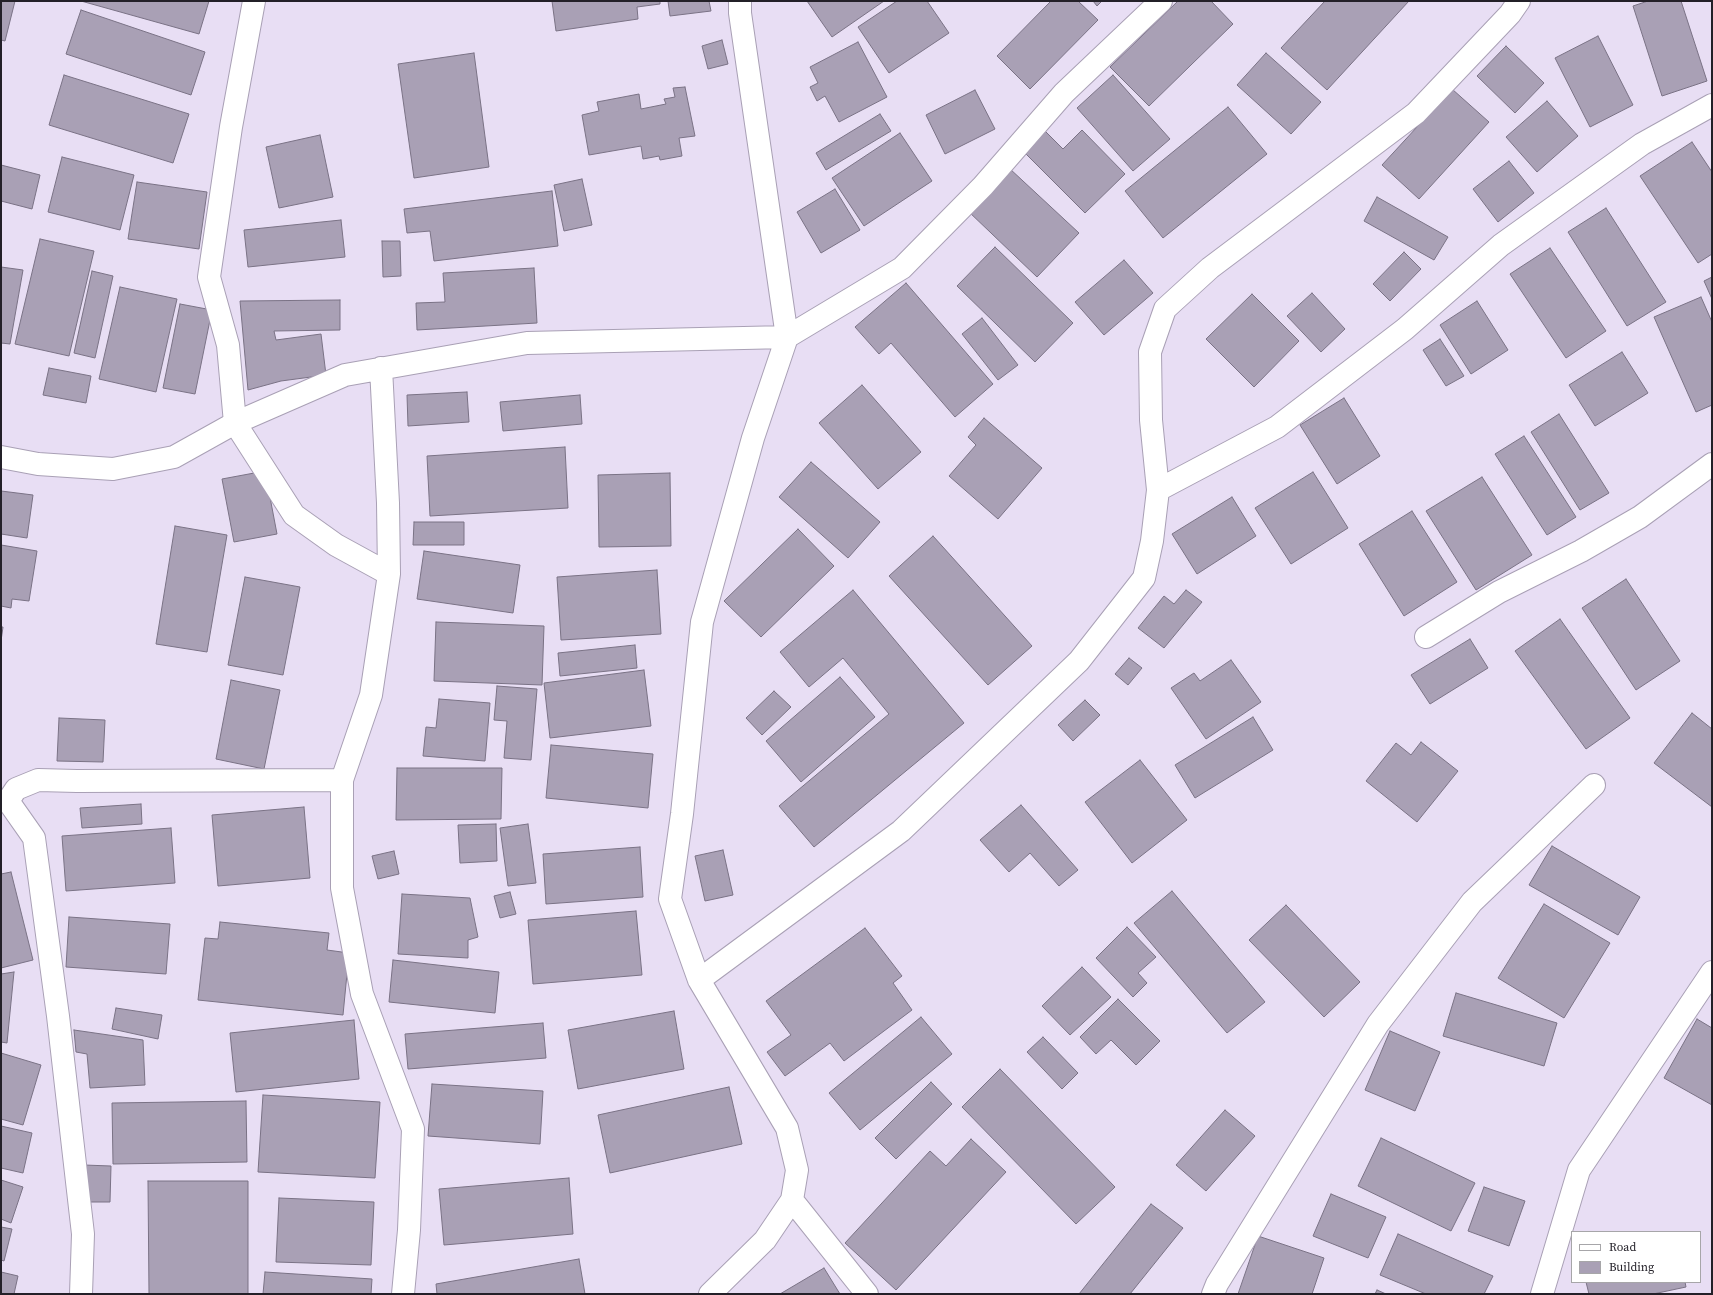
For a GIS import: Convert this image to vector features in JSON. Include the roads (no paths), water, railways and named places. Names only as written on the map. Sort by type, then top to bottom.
[{"type":"street","points":[[254,1],[231,127],[209,277],[228,345],[235,423],[294,515],[336,546],[389,574]]},
{"type":"street","points":[[710,1294],[765,1240],[792,1200],[797,1170],[787,1128],[699,980],[670,899],[682,814],[702,622],[753,438],[787,337],[741,20],[740,1]]},
{"type":"street","points":[[1,457],[38,464],[113,469],[174,456],[235,423],[345,375],[527,343],[787,337],[902,268],[983,186],[1064,93],[1161,1]]},
{"type":"street","points":[[699,980],[901,831],[1079,661],[1144,578],[1152,541],[1158,490],[1151,420],[1150,352],[1165,309],[1210,268],[1416,113],[1510,14],[1518,1]]},
{"type":"street","points":[[1158,490],[1277,428],[1405,329],[1501,245],[1642,144],[1712,105]]},
{"type":"street","points":[[381,368],[388,503],[389,574],[371,694],[342,780],[342,888],[362,994],[412,1128],[409,1230],[402,1294]]},
{"type":"street","points":[[1426,637],[1499,592],[1581,551],[1640,517],[1712,464]]},
{"type":"street","points":[[82,1294],[82,1226],[58,1016],[34,838],[8,801],[16,789],[38,780],[342,780]]},
{"type":"street","points":[[1213,1294],[1217,1284],[1378,1024],[1472,902],[1594,785]]},
{"type":"street","points":[[1542,1294],[1579,1170],[1712,972]]},
{"type":"street","points":[[792,1200],[867,1294]]}]
